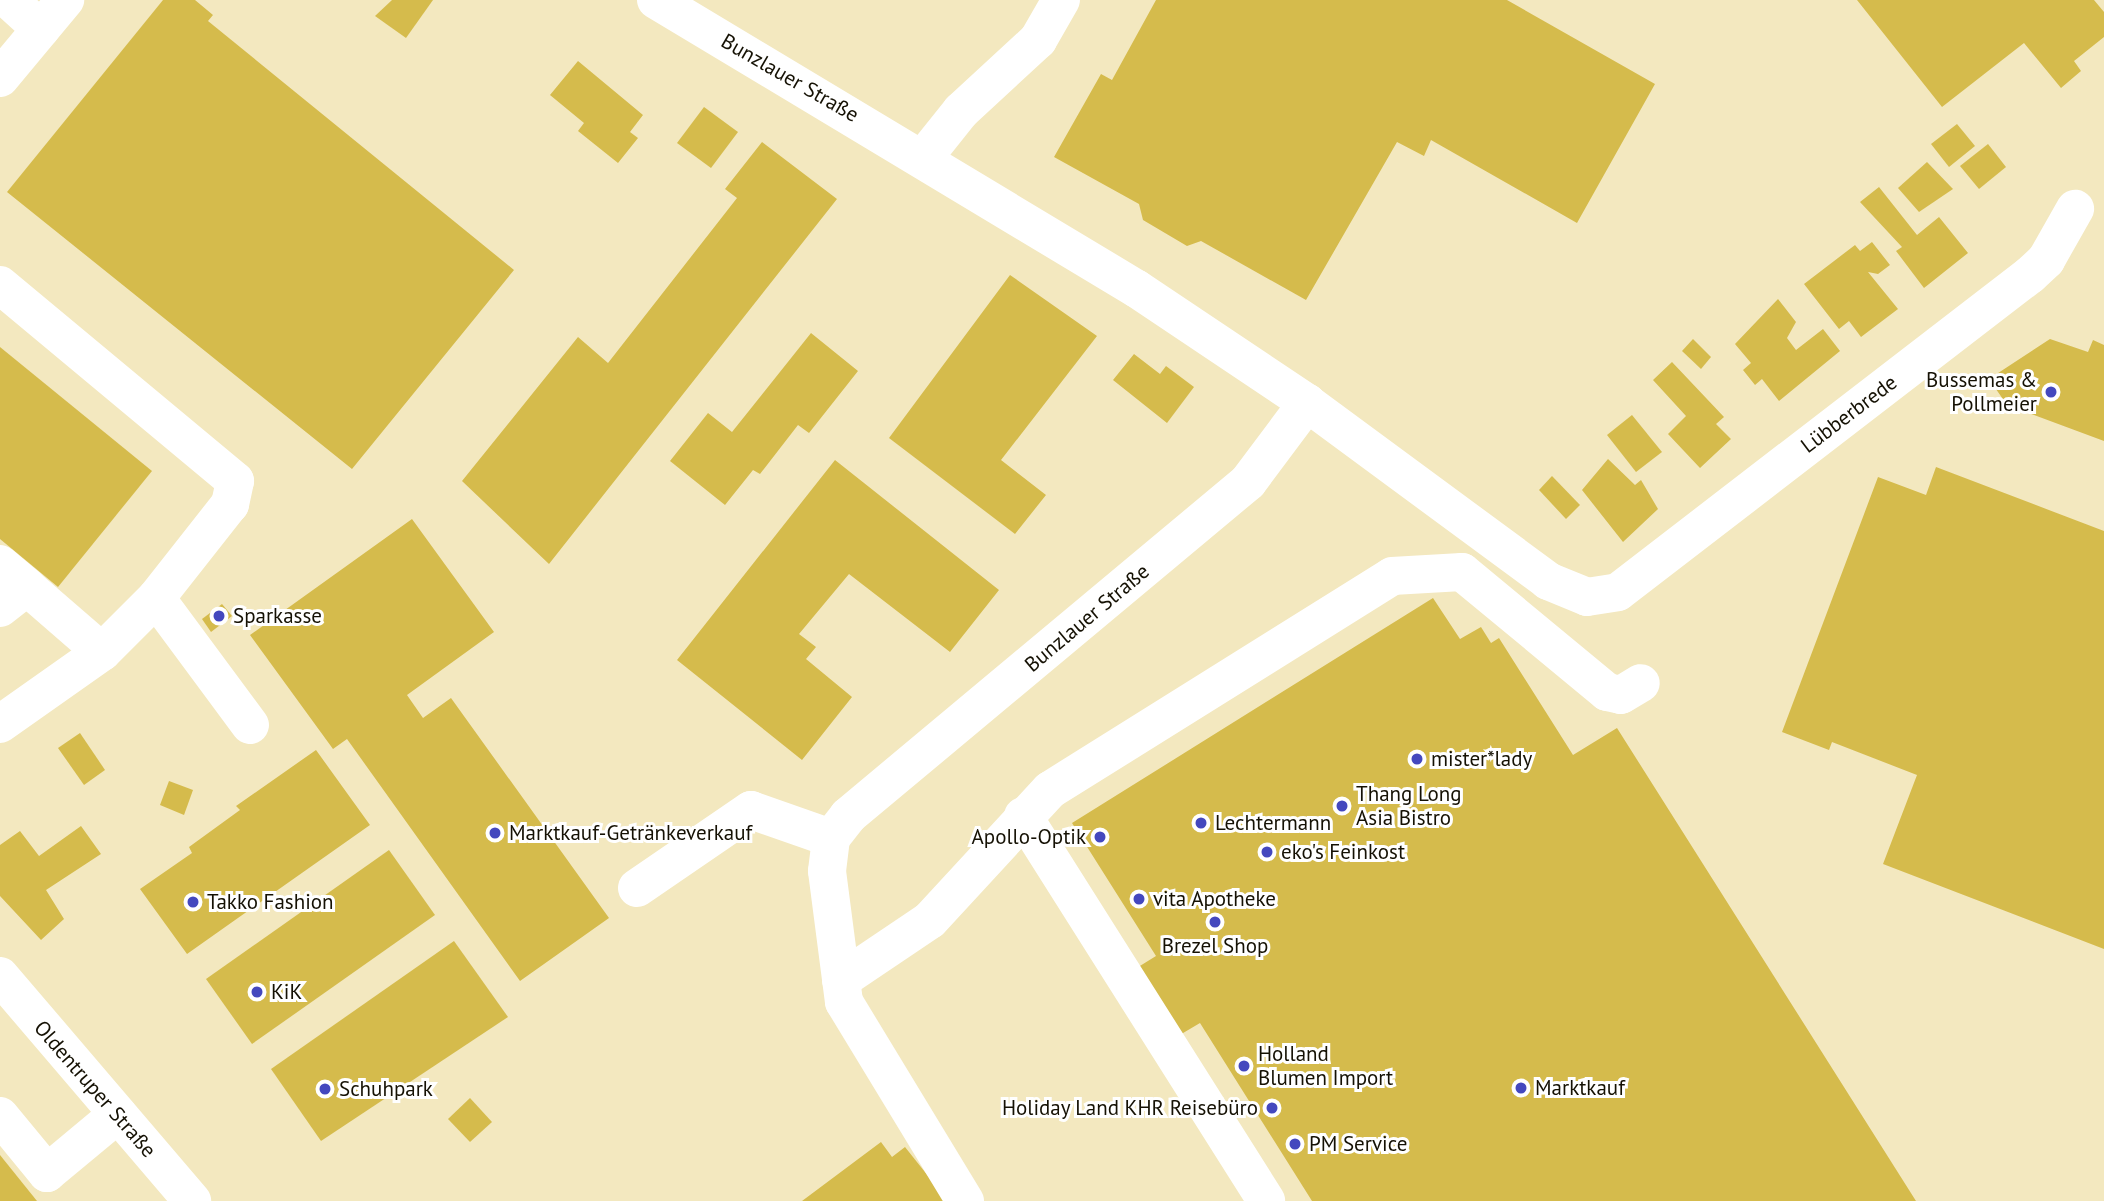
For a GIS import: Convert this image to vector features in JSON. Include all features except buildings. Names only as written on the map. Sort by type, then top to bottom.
[{"type":"street","points":[[9,0],[41,29]]},
{"type":"street","points":[[0,78],[65,0]]},
{"type":"street","name":"Bunzlauer Straße","points":[[656,0],[925,156],[1307,403],[1548,581],[1573,595],[1601,597]]},
{"type":"street","points":[[925,156],[947,126],[1038,40],[1061,0]]},
{"type":"street","name":"Lübberbrede","points":[[1601,597],[1625,586],[2030,275],[2046,260],[2075,208]]},
{"type":"street","points":[[0,285],[235,481],[230,504],[156,598],[102,652],[0,724]]},
{"type":"street","name":"Bunzlauer Straße","points":[[840,827],[1223,505],[1307,403]]},
{"type":"street","points":[[841,980],[930,920],[1023,816],[1050,790],[1378,581],[1405,572],[1462,572],[1607,692],[1621,695],[1641,683]]},
{"type":"street","points":[[9,587],[102,652]]},
{"type":"street","points":[[156,598],[250,725]]},
{"type":"street","points":[[637,888],[751,810],[840,827],[827,871],[841,980],[852,1021],[965,1201]]},
{"type":"street","points":[[1023,816],[1266,1201]]},
{"type":"street","name":"Oldentruper Straße","points":[[0,976],[192,1201]]},
{"type":"street","points":[[0,1116],[47,1173],[118,1114]]},
{"type":"place","name":"Bussemas & Pollmeier","points":[[2051,392]]},
{"type":"place","name":"Sparkasse","points":[[219,616]]},
{"type":"place","name":"mister*lady","points":[[1417,759]]},
{"type":"place","name":"Thang Long Asia Bistro","points":[[1342,806]]},
{"type":"place","name":"Lechtermann","points":[[1201,823]]},
{"type":"place","name":"Marktkauf-Getränkeverkauf","points":[[495,833]]},
{"type":"place","name":"Apollo-Optik","points":[[1100,837]]},
{"type":"place","name":"eko's Feinkost","points":[[1267,852]]},
{"type":"place","name":"vita Apotheke","points":[[1139,899]]},
{"type":"place","name":"Takko Fashion","points":[[193,902]]},
{"type":"place","name":"Brezel Shop","points":[[1215,922]]},
{"type":"place","name":"KiK","points":[[257,992]]},
{"type":"place","name":"Holland Blumen Import","points":[[1244,1066]]},
{"type":"place","name":"Marktkauf","points":[[1521,1088]]},
{"type":"place","name":"Schuhpark","points":[[325,1089]]},
{"type":"place","name":"Holiday Land KHR Reisebüro","points":[[1272,1108]]},
{"type":"place","name":"PM Service","points":[[1295,1144]]}]
